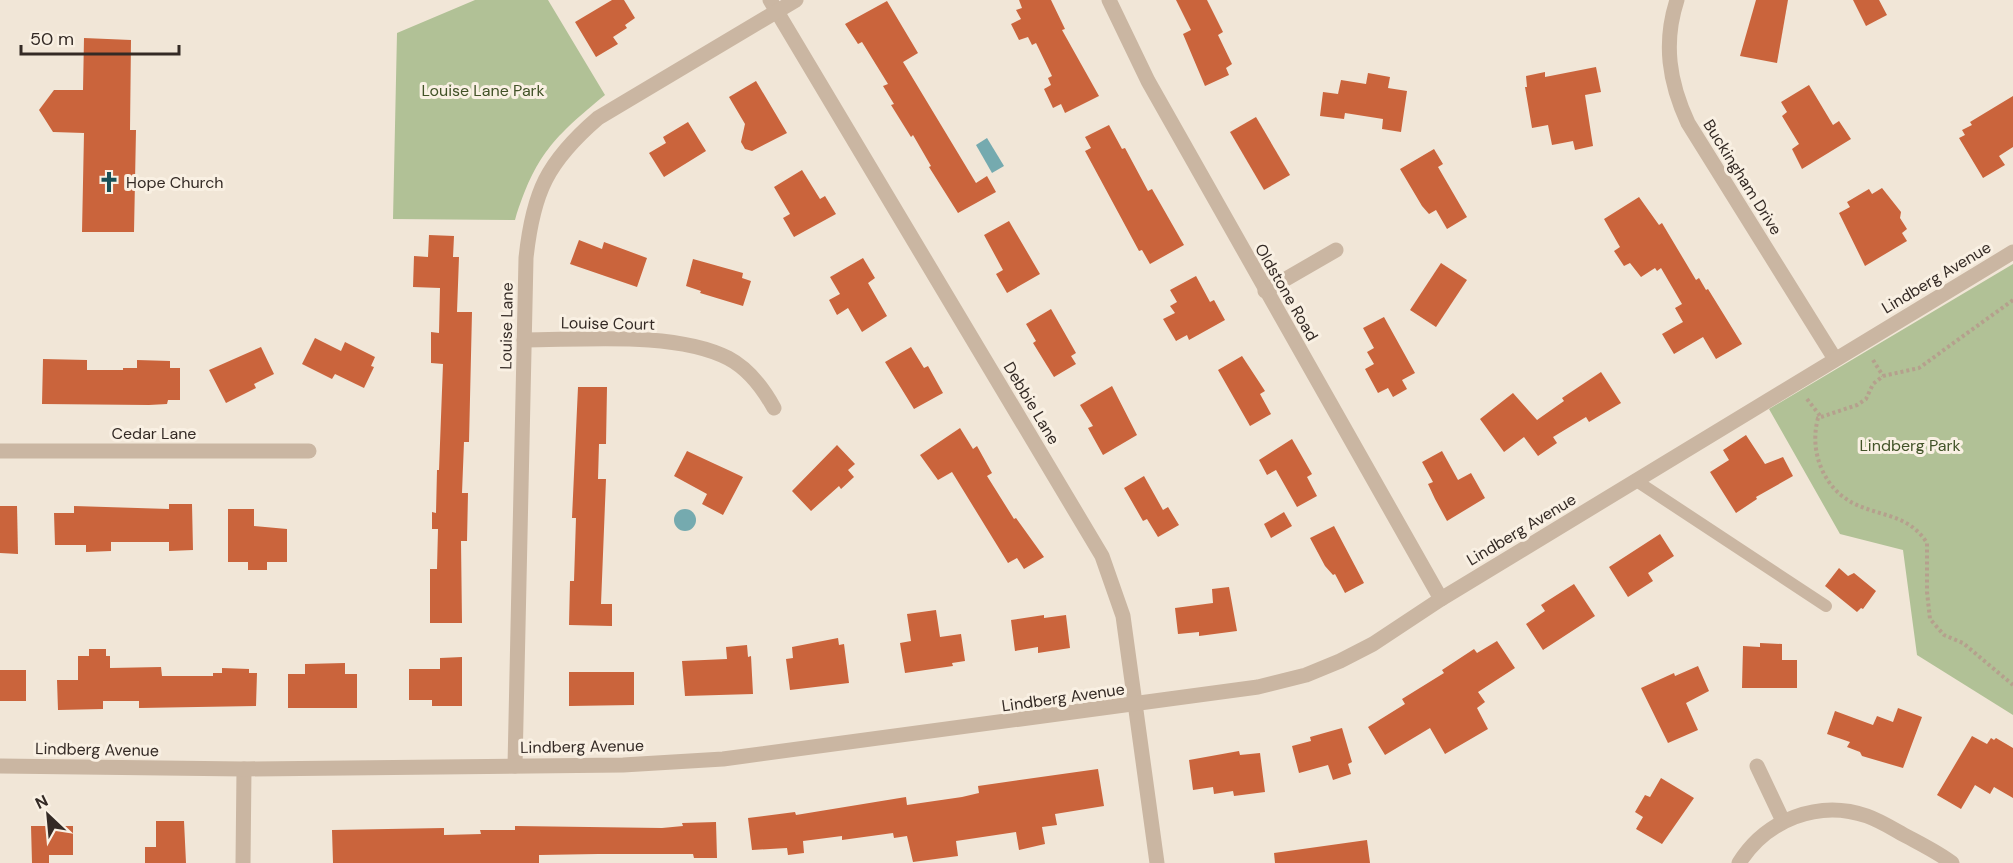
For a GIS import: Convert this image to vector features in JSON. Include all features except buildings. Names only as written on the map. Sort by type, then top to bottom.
[{"type":"street","name":"Louise Lane","points":[[515,766],[526,258],[529,224],[539,192],[554,161],[572,140],[598,118],[773,6],[796,0]]},
{"type":"street","name":"Oldstone Road","points":[[1109,0],[1148,81],[1441,598]]},
{"type":"street","name":"Buckingham Drive","points":[[1677,0],[1671,19],[1668,44],[1670,70],[1677,100],[1688,123],[1835,359]]},
{"type":"street","name":"Debbie Lane","points":[[773,6],[1102,556],[1123,616],[1157,863]]},
{"type":"street","points":[[1265,291],[1336,250]]},
{"type":"street","name":"Lindberg Avenue","points":[[0,766],[244,769],[515,766],[723,759],[1137,705],[1258,687],[1306,675],[1373,644],[1441,598],[2013,252]]},
{"type":"street","name":"Louise Court","points":[[524,340],[635,339],[714,352],[750,374],[774,408]]},
{"type":"street","name":"Cedar Lane","points":[[0,451],[309,452]]},
{"type":"street","points":[[1757,766],[1783,821]]},
{"type":"street","points":[[243,863],[244,769]]},
{"type":"street","points":[[1739,863],[1748,849],[1764,833],[1783,821],[1805,813],[1827,810],[1869,816],[1952,863]]},
{"type":"lane","points":[[1635,480],[1826,606]]},
{"type":"path","points":[[2013,300],[1919,368],[1883,376],[1873,384],[1866,399],[1857,405],[1818,418],[1814,432],[1817,460],[1837,493],[1853,506],[1910,522],[1921,532],[1927,543],[1927,592],[1930,619],[1944,635],[1963,643],[2013,685]]},
{"type":"path","points":[[1873,360],[1883,376]]},
{"type":"path","points":[[1807,399],[1821,417]]},
{"type":"green space","name":"Louise Lane Park","points":[[475,0],[548,0],[605,95],[572,123],[548,149],[530,179],[515,220],[393,219],[397,33]]},
{"type":"green space","name":"Lindberg Park","points":[[2013,264],[2013,715],[1917,655],[1903,550],[1840,534],[1769,409]]},
{"type":"water","points":[[987,138],[1004,166],[992,173],[976,145]]},
{"type":"water","points":[[681,509],[689,509],[696,516],[696,524],[689,531],[681,531],[674,524],[674,516]]},
{"type":"place","name":"Hope Church","points":[[109,182]]}]
